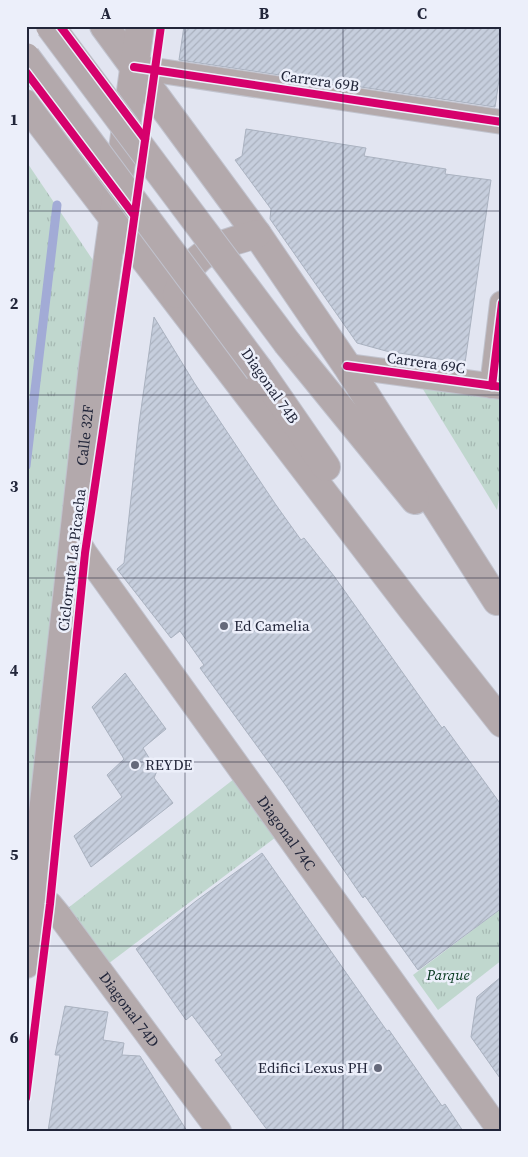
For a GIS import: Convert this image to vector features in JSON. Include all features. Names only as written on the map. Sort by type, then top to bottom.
[{"type":"main road","points":[[50,26],[288,344],[500,605]]},
{"type":"main road","points":[[104,26],[257,234],[347,366],[500,605]]},
{"type":"main road","name":"Calle 32F","points":[[26,964],[93,366],[140,26]]},
{"type":"main road","name":"Diagonal 74B","points":[[26,57],[259,370],[502,723]]},
{"type":"main road","points":[[26,104],[407,603],[502,723]]},
{"type":"main road","points":[[73,165],[110,148],[126,129]]},
{"type":"main road","points":[[176,299],[183,278],[205,252],[257,234]]},
{"type":"street","name":"Carrera 69B","points":[[134,67],[502,122]]},
{"type":"street","points":[[497,386],[502,303]]},
{"type":"street","name":"Carrera 69C","points":[[347,366],[497,386]]},
{"type":"street","name":"Diagonal 74C","points":[[74,535],[114,594],[500,1131]]},
{"type":"street","name":"Diagonal 74D","points":[[35,894],[50,904],[59,915],[219,1131]]},
{"type":"green space","points":[[26,161],[105,278],[26,964]]},
{"type":"green space","points":[[421,386],[502,397],[502,482],[497,510]]},
{"type":"green space","points":[[243,772],[284,831],[100,970],[59,915]]},
{"type":"green space","name":"Parque","points":[[502,908],[502,960],[438,1010],[413,975]]},
{"type":"building","points":[[184,26],[502,26],[502,60],[495,107],[179,60]]},
{"type":"building","points":[[246,129],[366,148],[364,156],[446,169],[445,174],[491,180],[465,363],[386,351],[357,343],[270,219],[271,209],[235,160],[242,156]]},
{"type":"building","points":[[154,317],[195,384],[276,505],[301,540],[304,538],[334,576],[442,728],[444,726],[502,806],[502,908],[418,970],[365,896],[363,898],[284,783],[200,668],[204,665],[180,631],[171,638],[117,569],[124,563],[139,424]]},
{"type":"building","name":"REYDE","points":[[125,673],[166,729],[143,748],[157,771],[154,778],[173,803],[91,867],[74,836],[122,797],[107,775],[124,759],[92,707]]},
{"type":"building","points":[[262,853],[387,1031],[389,1030],[442,1106],[445,1104],[463,1131],[268,1131],[215,1060],[222,1055],[192,1015],[186,1020],[136,949],[196,901]]},
{"type":"building","points":[[502,976],[502,1081],[471,1037],[477,997]]},
{"type":"building","points":[[65,1006],[108,1012],[103,1040],[124,1043],[122,1055],[140,1056],[187,1131],[48,1131],[60,1055],[55,1055]]},
{"type":"waterway","points":[[26,466],[57,205]]},
{"type":"cycle path","points":[[60,26],[145,139]]},
{"type":"cycle path","name":"Ciclorruta La Picacha","points":[[26,1098],[50,904],[85,553],[161,26]]},
{"type":"cycle path","points":[[134,67],[502,122]]},
{"type":"cycle path","points":[[26,72],[134,215]]},
{"type":"cycle path","points":[[492,386],[502,303]]},
{"type":"cycle path","points":[[347,366],[502,387]]},
{"type":"place","name":"Ed Camelia","points":[[224,626]]},
{"type":"place","name":"REYDE","points":[[135,765]]},
{"type":"place","name":"Edifici Lexus PH","points":[[378,1068]]}]
